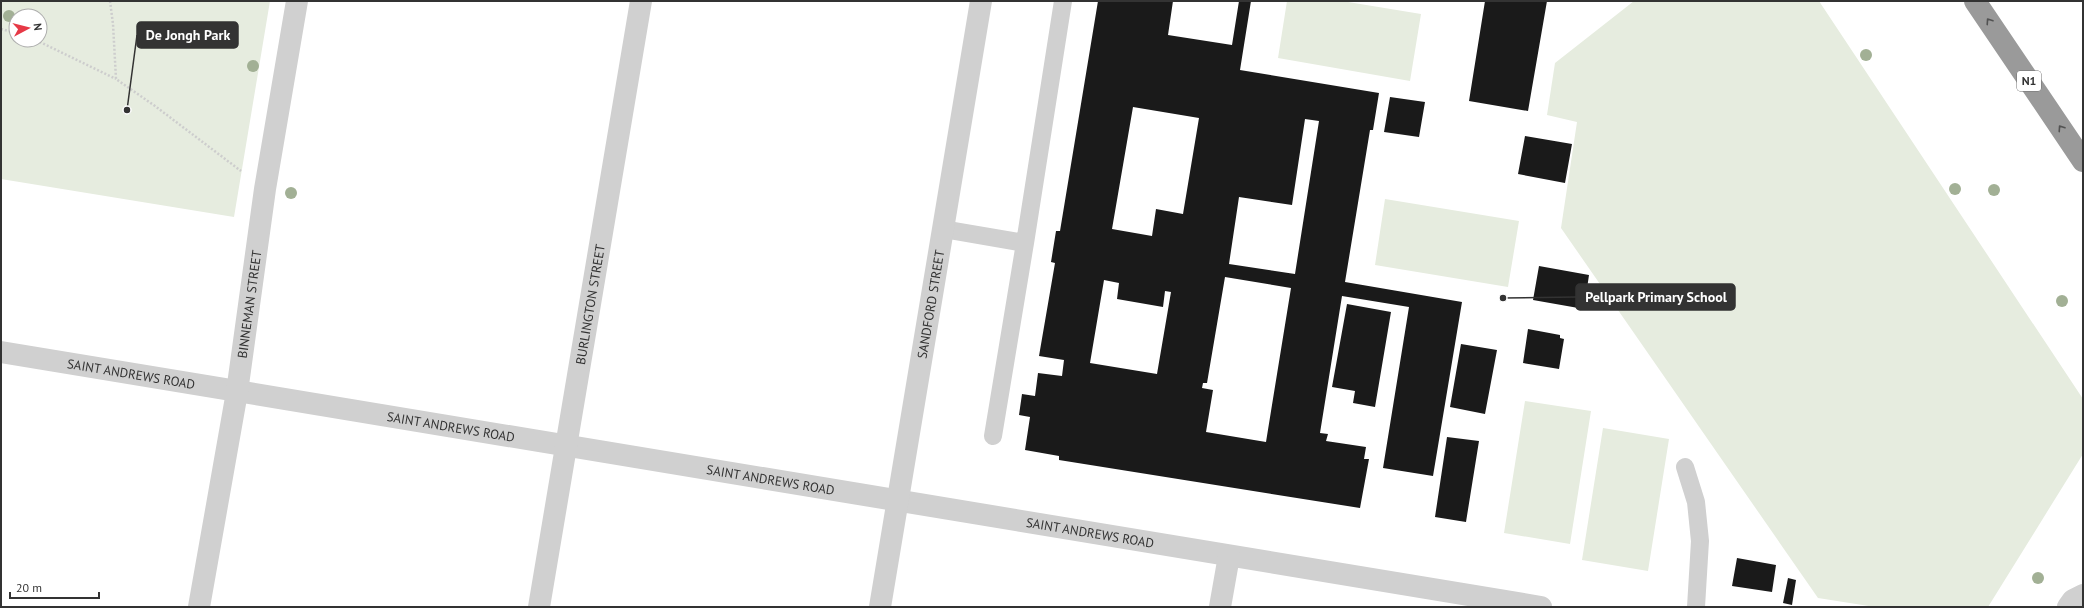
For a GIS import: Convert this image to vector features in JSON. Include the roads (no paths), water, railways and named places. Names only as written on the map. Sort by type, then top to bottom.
[{"type":"highway","name":"N1","points":[[1976,1],[2083,161]]},
{"type":"street","name":"BINNEMAN STREET","points":[[199,607],[236,392],[265,189],[297,1]]},
{"type":"street","name":"BURLINGTON STREET","points":[[539,607],[641,1]]},
{"type":"street","name":"SANDFORD STREET","points":[[880,607],[981,1]]},
{"type":"street","name":"SAINT ANDREWS ROAD","points":[[1,352],[1541,607]]},
{"type":"street","points":[[1220,607],[1228,556]]},
{"type":"street","points":[[2068,607],[2073,600],[2083,595]]},
{"type":"lane","points":[[993,436],[1064,1]]},
{"type":"lane","points":[[943,229],[1024,243]]},
{"type":"lane","points":[[1685,467],[1696,502],[1700,541],[1696,607]]},
{"type":"place","name":"De Jongh Park","points":[[127,110]]},
{"type":"place","name":"Pellpark Primary School","points":[[1503,298]]}]
